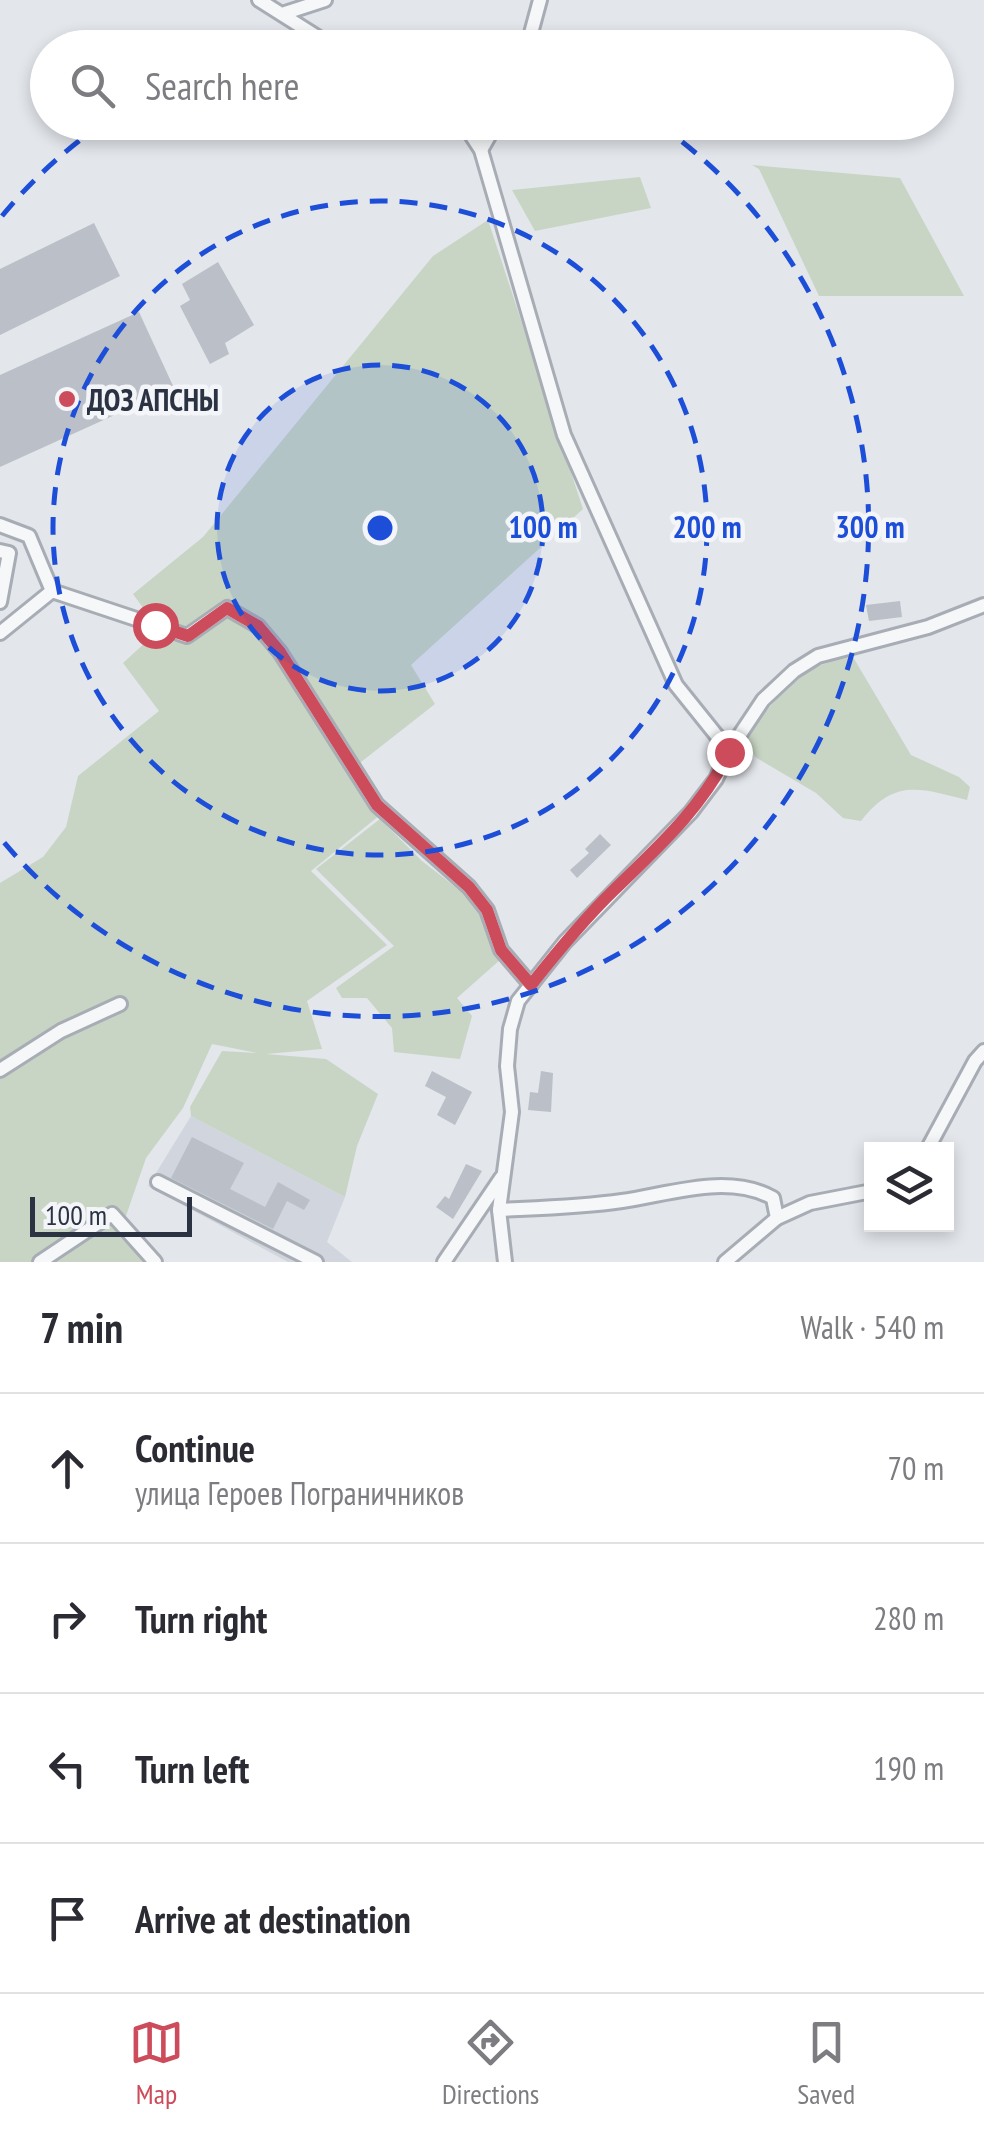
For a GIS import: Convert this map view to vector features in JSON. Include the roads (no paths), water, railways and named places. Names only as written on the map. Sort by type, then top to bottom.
[{"type":"street","points":[[259,0],[309,30]]},
{"type":"street","points":[[285,13],[325,0]]},
{"type":"street","points":[[532,30],[540,0]]},
{"type":"street","points":[[474,140],[564,434],[676,685],[729,752]]},
{"type":"street","points":[[480,150],[486,140]]},
{"type":"street","points":[[0,525],[29,536],[52,592],[188,636],[227,608],[258,626],[280,652],[377,805],[469,887],[487,910],[501,950],[531,985]]},
{"type":"street","points":[[0,551],[10,553],[0,602]]},
{"type":"street","points":[[0,633],[52,592]]},
{"type":"street","points":[[506,1262],[499,1210],[512,1112],[507,1066],[510,1029],[518,1001],[602,903],[691,812],[716,779],[763,700],[794,671],[818,656],[928,628],[984,605]]},
{"type":"street","points":[[0,1070],[70,1026],[120,1004]]},
{"type":"street","points":[[932,1142],[974,1062],[984,1052]]},
{"type":"street","points":[[444,1262],[506,1172]]},
{"type":"street","points":[[158,1182],[316,1262]]},
{"type":"street","points":[[499,1210],[620,1202],[705,1188],[741,1187],[773,1198],[777,1218]]},
{"type":"street","points":[[725,1262],[777,1218],[810,1203],[864,1193]]},
{"type":"street","points":[[40,1262],[112,1214],[156,1262]]},
{"type":"place","name":"ДОЗ АПСНЫ","points":[[67,399]]}]
